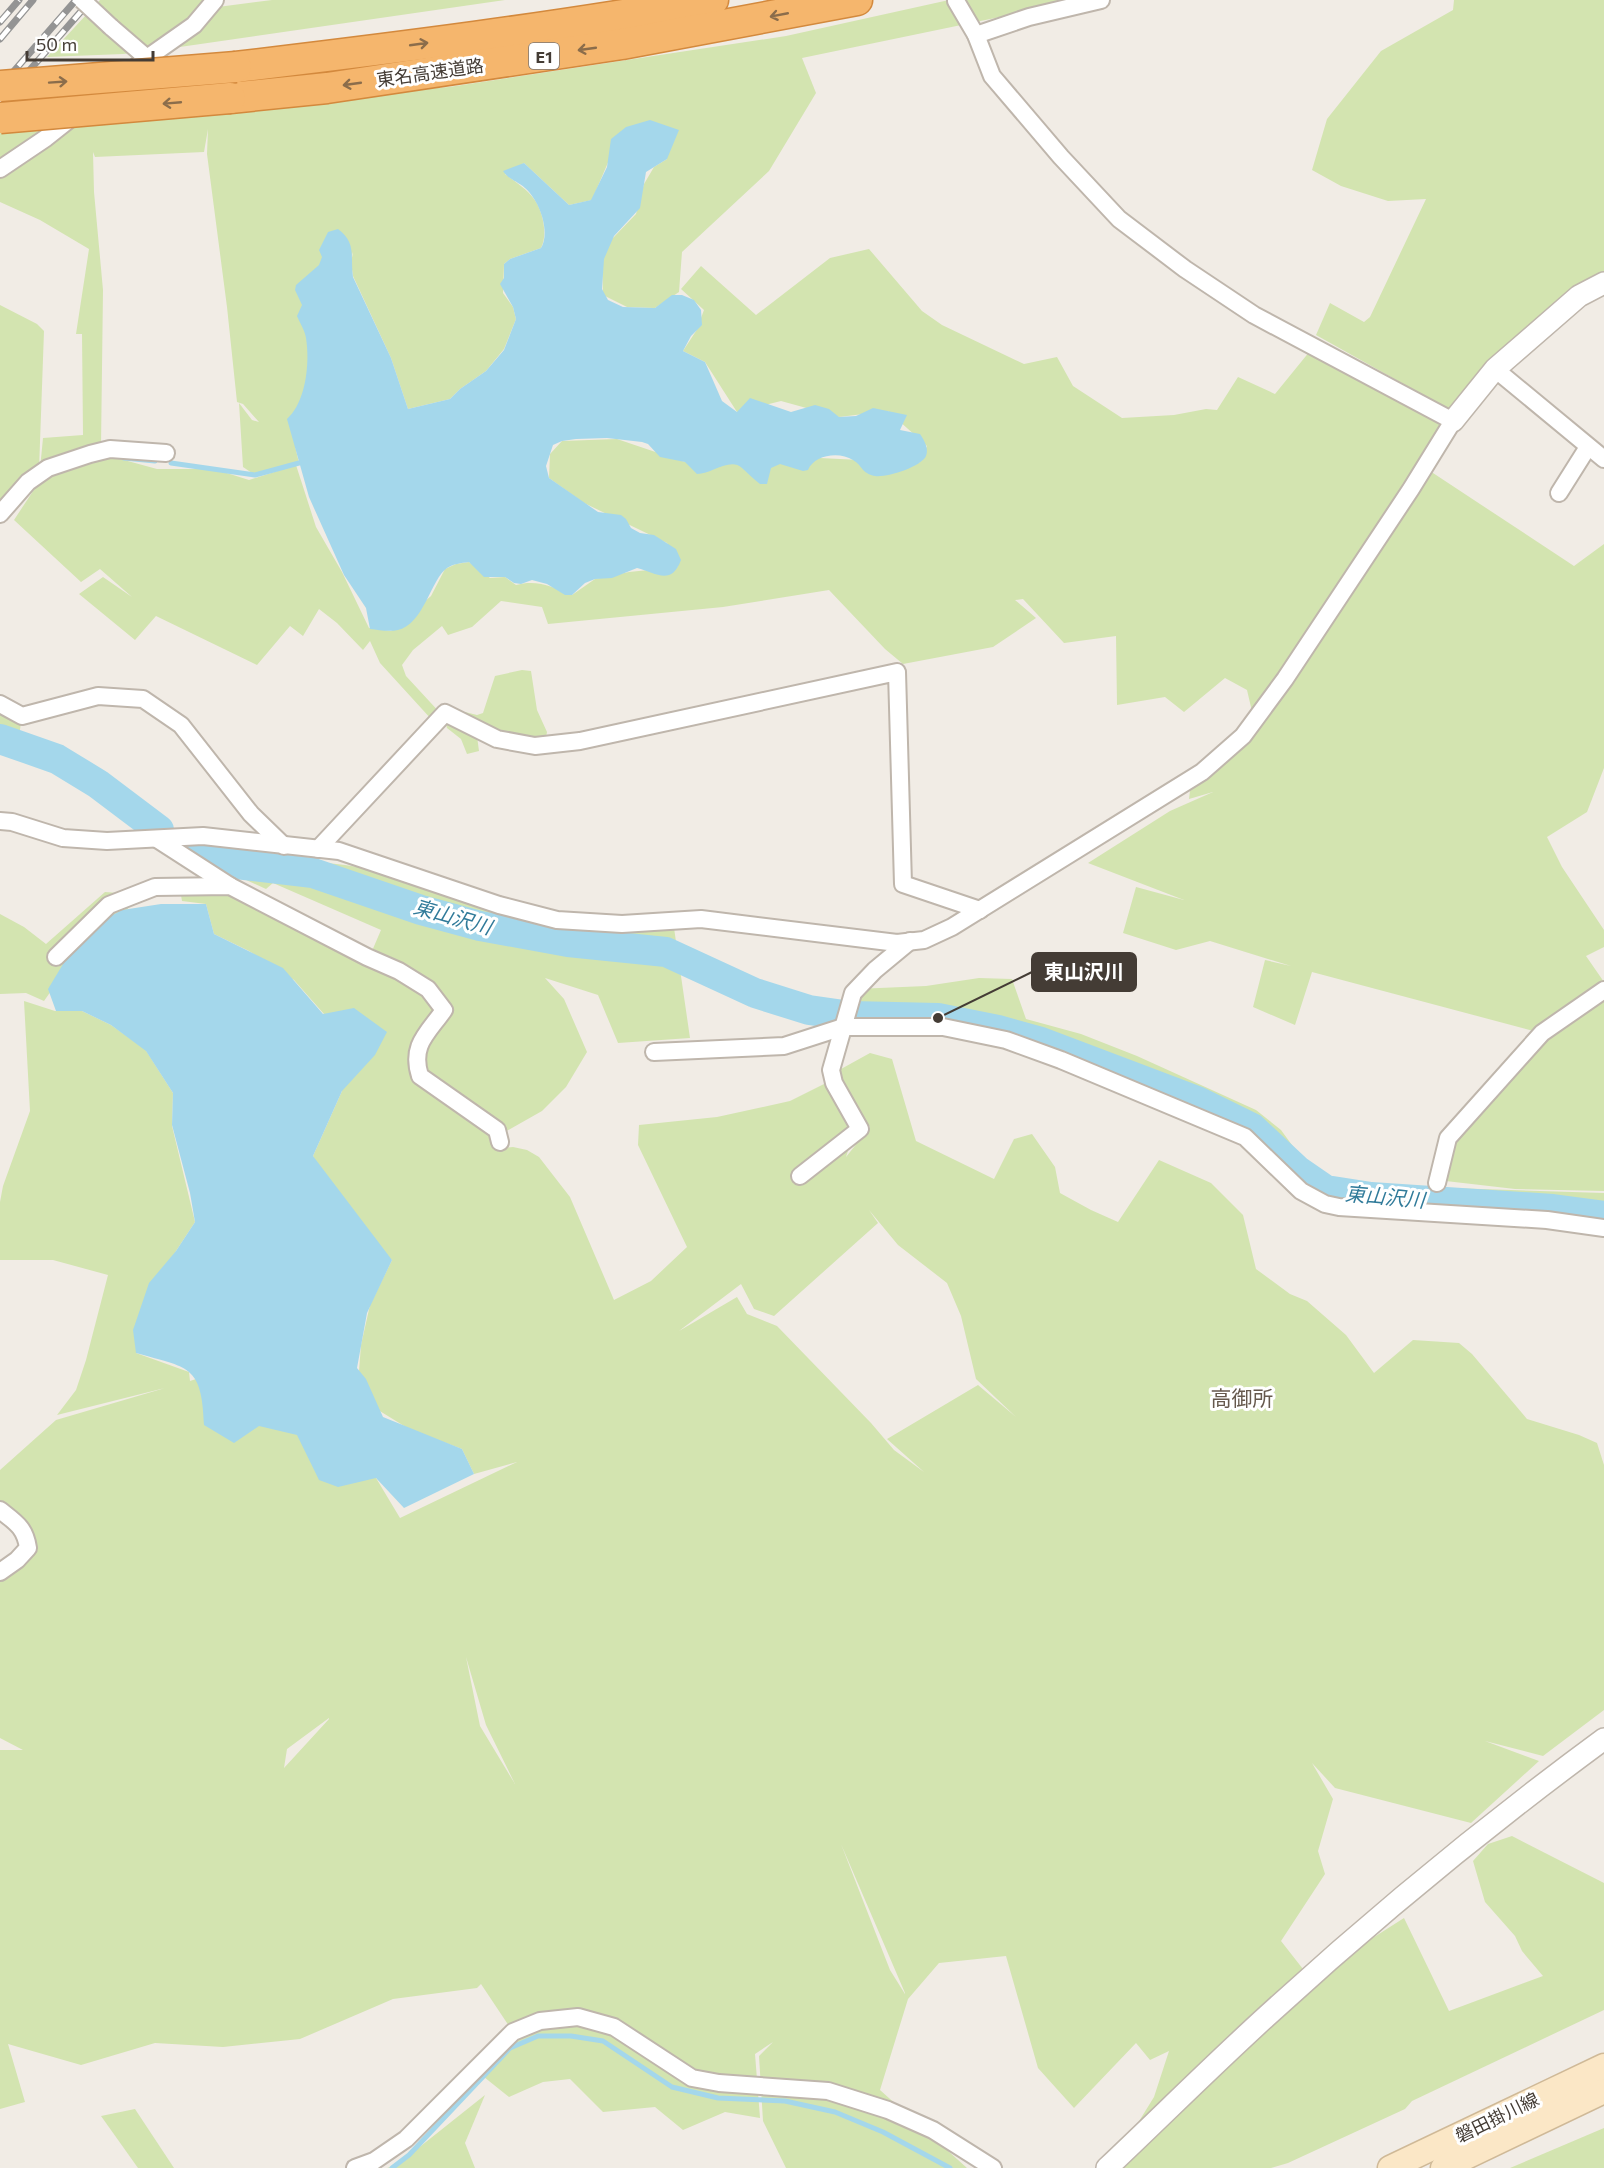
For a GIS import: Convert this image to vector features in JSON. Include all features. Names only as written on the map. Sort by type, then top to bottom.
[{"type":"highway","name":"東名高速道路","points":[[0,86],[236,67],[379,50],[597,20],[713,0]]},
{"type":"highway","name":"東名高速道路","points":[[0,118],[327,88],[622,44],[857,0]]},
{"type":"main road","points":[[1461,2135],[1604,2052]]},
{"type":"main road","name":"磐田掛川線","points":[[1390,2168],[1604,2066]]},
{"type":"main road","name":"磐田掛川線","points":[[1443,2168],[1604,2091]]},
{"type":"main road","points":[[1479,2150],[1537,2137],[1604,2105]]},
{"type":"street","points":[[82,0],[147,58]]},
{"type":"street","points":[[0,169],[46,138],[147,58],[194,25],[215,0]]},
{"type":"street","points":[[976,35],[1029,17],[1101,0]]},
{"type":"street","points":[[956,1],[976,35],[992,76],[1061,157],[1119,219],[1185,269],[1254,315],[1453,422]]},
{"type":"street","points":[[0,821],[12,822],[63,838],[108,841],[203,836],[339,851],[498,905],[557,920],[622,924],[701,919],[897,943],[924,940],[952,927],[1202,772],[1243,736],[1285,679],[1453,422],[1495,369],[1579,296],[1604,283]]},
{"type":"street","points":[[1495,369],[1604,459]]},
{"type":"street","points":[[1558,493],[1588,447]]},
{"type":"street","points":[[0,514],[28,482],[48,468],[90,453],[110,449],[166,453]]},
{"type":"street","points":[[318,849],[445,713],[497,739],[535,746],[580,741],[897,672],[903,884],[980,910]]},
{"type":"street","points":[[0,704],[22,716],[98,696],[143,699],[181,724],[251,814],[285,846]]},
{"type":"street","points":[[157,839],[230,886],[399,971],[429,989],[444,1010],[420,1041],[417,1065],[420,1076],[497,1130],[500,1142]]},
{"type":"street","points":[[56,957],[109,905],[154,887],[230,886]]},
{"type":"street","points":[[800,1176],[860,1129],[834,1083],[831,1070],[853,993],[874,970],[910,941]]},
{"type":"street","points":[[1437,1183],[1448,1138],[1542,1033],[1604,990]]},
{"type":"street","points":[[654,1052],[784,1046],[844,1024],[943,1027],[1006,1040],[1061,1060],[1245,1137],[1301,1191],[1325,1204],[1339,1207],[1547,1220],[1604,1228]]},
{"type":"street","points":[[0,1510],[21,1527],[28,1548],[17,1560],[0,1572]]},
{"type":"street","points":[[1107,2168],[1268,2015],[1418,1884],[1525,1796],[1604,1739]]},
{"type":"street","points":[[355,2168],[374,2161],[406,2139],[513,2032],[540,2021],[578,2017],[614,2027],[692,2078],[719,2083],[828,2091],[888,2110],[933,2130],[993,2168]]},
{"type":"green space","points":[[100,0],[205,0],[195,10],[272,0],[505,0],[159,50],[47,57]]},
{"type":"green space","points":[[949,0],[1082,0],[802,58],[816,93],[769,171],[682,252],[679,292],[655,308],[627,307],[603,295],[602,258],[612,239],[636,214],[644,184],[654,167],[667,159],[621,132],[592,200],[569,205],[524,163],[505,174],[528,192],[537,204],[544,223],[543,243],[541,248],[510,259],[504,264],[503,293],[513,307],[516,319],[504,349],[486,371],[450,399],[408,409],[391,358],[353,276],[351,263],[353,252],[317,343],[295,446],[299,463],[255,475],[243,467],[239,403],[252,420],[259,422],[243,404],[237,402],[207,154],[208,129],[204,152],[95,157],[93,152],[94,192],[103,290],[101,446],[40,469],[43,438],[83,435],[82,334],[76,334],[89,249],[40,220],[0,202],[0,131],[208,116],[449,87],[786,36]]},
{"type":"green space","points":[[1454,0],[1604,0],[1604,276],[1450,410],[1316,335],[1330,303],[1364,322],[1370,317],[1426,199],[1388,201],[1341,186],[1312,170],[1327,119],[1381,51],[1453,10]]},
{"type":"green space","points":[[869,249],[922,311],[942,325],[1024,364],[1057,357],[1073,386],[1122,418],[1174,415],[1206,409],[1217,410],[1238,377],[1275,394],[1310,351],[1446,423],[1416,470],[1433,473],[1574,566],[1604,544],[1604,768],[1587,812],[1547,837],[1562,867],[1604,930],[1604,947],[1586,956],[1604,982],[1604,1191],[1515,1189],[1437,1180],[1448,1138],[1541,1033],[1312,972],[1295,1025],[1253,1007],[1265,960],[1291,966],[1210,941],[1176,950],[1123,933],[1136,887],[1184,900],[1088,863],[1170,811],[1213,792],[1189,799],[1191,783],[1254,720],[1247,690],[1225,678],[1184,712],[1165,697],[1117,705],[1116,636],[1064,643],[1023,599],[1015,600],[1036,618],[993,647],[903,664],[885,649],[829,590],[723,607],[548,624],[542,607],[501,601],[472,627],[448,635],[442,626],[413,650],[402,665],[406,676],[442,715],[432,720],[380,663],[370,641],[363,650],[337,623],[319,609],[303,636],[290,626],[257,665],[156,616],[135,640],[79,594],[103,577],[132,597],[100,569],[81,582],[14,520],[43,476],[113,457],[157,469],[214,469],[249,480],[296,465],[316,527],[342,572],[369,628],[391,631],[431,596],[445,569],[456,564],[469,562],[490,578],[505,577],[516,585],[531,583],[545,585],[572,595],[595,579],[629,572],[678,567],[667,543],[584,503],[549,478],[550,454],[562,441],[617,439],[685,462],[820,458],[919,463],[927,446],[888,411],[839,417],[781,401],[737,412],[705,362],[683,351],[696,331],[704,310],[681,289],[701,266],[756,315],[830,258]]},
{"type":"green space","points":[[0,305],[37,324],[44,331],[39,470],[0,503]]},
{"type":"green space","points":[[522,670],[531,671],[537,710],[547,732],[545,742],[476,729],[479,751],[467,754],[461,739],[447,728],[445,721],[465,712],[477,715],[483,713],[495,676]]},
{"type":"green space","points":[[0,704],[22,716],[17,750],[0,750]]},
{"type":"green space","points":[[193,848],[345,865],[409,875],[592,922],[673,921],[690,1038],[618,1043],[598,995],[545,978],[564,999],[587,1052],[566,1087],[542,1111],[503,1133],[417,1065],[480,1116],[503,1148],[513,1147],[527,1150],[539,1157],[570,1197],[614,1300],[651,1281],[687,1247],[638,1145],[639,1125],[717,1117],[790,1101],[824,1084],[857,1123],[846,1157],[870,1127],[832,1074],[870,1053],[892,1059],[916,1141],[994,1179],[1014,1139],[1032,1134],[1055,1167],[1060,1193],[1118,1222],[1159,1160],[1211,1183],[1243,1215],[1256,1269],[1290,1294],[1307,1301],[1346,1335],[1374,1373],[1413,1340],[1459,1343],[1472,1354],[1527,1419],[1597,1443],[1604,1465],[1604,1710],[1543,1756],[1485,1741],[1539,1761],[1471,1823],[1335,1788],[1312,1763],[1333,1799],[1318,1851],[1325,1874],[1281,1941],[1310,1978],[1404,1918],[1449,2011],[1543,1976],[1522,1951],[1515,1936],[1485,1902],[1473,1861],[1488,1844],[1512,1836],[1604,1883],[1604,2010],[1412,2101],[1405,2109],[1288,2163],[1271,2168],[1110,2168],[1154,2097],[1169,2051],[1150,2060],[1136,2043],[1074,2108],[1038,2068],[1006,1956],[939,1963],[908,1999],[880,2090],[967,2168],[786,2168],[763,2121],[759,2056],[773,2042],[755,2054],[760,2118],[725,2112],[683,2130],[655,2107],[603,2112],[570,2079],[543,2082],[509,2097],[479,2073],[513,2032],[481,1984],[477,1988],[393,1999],[300,2039],[223,2047],[155,2043],[81,2065],[8,2044],[25,2102],[0,2109],[0,1750],[23,1750],[0,1738],[0,1567],[28,1548],[0,1507],[0,1470],[56,1420],[165,1388],[57,1415],[76,1390],[108,1275],[53,1260],[0,1260],[0,1202],[3,1186],[30,1111],[24,1001],[55,1011],[82,1011],[111,1025],[145,1049],[173,1093],[172,1126],[195,1222],[176,1251],[136,1353],[189,1372],[190,1381],[196,1379],[376,1478],[400,1518],[517,1462],[474,1474],[462,1449],[409,1429],[357,1397],[361,1345],[370,1305],[392,1260],[339,1214],[313,1156],[342,1091],[324,1014],[294,980],[249,951],[214,934],[206,904],[182,901],[179,884],[231,886],[369,958],[381,930],[273,883],[266,889],[187,853]],"holes":[[[869,1210],[898,1245],[947,1283],[961,1316],[976,1379],[1016,1417],[978,1385],[887,1439],[924,1472],[894,1450],[871,1423],[777,1326],[747,1314],[737,1297],[679,1331],[741,1284],[754,1309],[774,1316],[878,1223]],[[466,1657],[486,1725],[515,1784],[480,1726]],[[329,1718],[284,1768],[287,1749]],[[841,1844],[905,1994],[890,1970]]]},
{"type":"green space","points":[[105,892],[131,894],[128,909],[79,951],[44,1001],[26,993],[0,994],[0,914],[24,927],[46,944]]},
{"type":"green space","points":[[979,978],[1012,979],[1026,1019],[1081,1034],[1137,1056],[1256,1110],[1281,1130],[1300,1156],[1319,1174],[1346,1181],[1390,1186],[1604,1193],[1604,1220],[1325,1199],[1304,1187],[1265,1149],[980,1031],[851,1023],[856,989],[926,986]]},
{"type":"green space","points":[[485,2095],[465,2143],[475,2168],[387,2168],[397,2165]]},
{"type":"green space","points":[[135,2109],[174,2168],[138,2168],[101,2116]]},
{"type":"green space","points":[[1604,2128],[1604,2168],[1510,2168]]},
{"type":"water","points":[[650,120],[679,130],[667,159],[646,172],[640,208],[614,236],[604,259],[602,289],[608,300],[623,307],[655,308],[672,295],[682,295],[694,300],[701,310],[702,325],[691,336],[683,351],[705,362],[722,401],[737,412],[750,398],[791,412],[815,405],[829,409],[839,417],[856,416],[873,408],[907,415],[900,430],[920,434],[926,447],[926,456],[911,468],[880,476],[867,473],[847,457],[834,455],[821,458],[808,470],[803,471],[780,464],[771,468],[767,484],[760,484],[742,468],[732,464],[697,474],[685,462],[660,457],[648,444],[642,442],[607,438],[562,441],[553,445],[546,466],[549,478],[598,512],[621,515],[631,528],[640,533],[654,535],[676,549],[681,560],[672,573],[662,576],[637,568],[612,578],[595,579],[585,583],[572,595],[565,595],[547,584],[532,580],[521,584],[514,583],[505,577],[484,577],[469,562],[460,563],[447,568],[441,574],[421,611],[407,626],[395,631],[370,629],[366,608],[344,575],[309,497],[287,419],[299,403],[307,370],[306,338],[297,316],[302,305],[295,290],[296,285],[319,265],[322,257],[319,250],[328,232],[338,229],[350,245],[353,277],[391,358],[408,409],[450,399],[486,371],[504,350],[516,319],[513,307],[500,284],[504,278],[504,264],[510,259],[541,248],[544,241],[544,225],[535,200],[525,188],[503,171],[524,163],[569,205],[591,200],[607,167],[611,139],[626,127]]},
{"type":"water","points":[[161,904],[206,904],[214,934],[283,968],[323,1014],[354,1008],[387,1032],[375,1055],[342,1091],[313,1156],[392,1260],[367,1313],[357,1368],[366,1379],[383,1417],[462,1449],[474,1474],[404,1508],[376,1478],[338,1487],[319,1480],[297,1435],[259,1426],[234,1443],[204,1425],[200,1390],[189,1372],[180,1366],[136,1353],[133,1330],[149,1283],[176,1251],[195,1222],[190,1193],[172,1125],[173,1093],[146,1051],[111,1025],[82,1011],[56,1011],[48,989],[83,931],[122,910]]},
{"type":"waterway","points":[[124,458],[155,461]]},
{"type":"waterway","points":[[171,463],[255,475],[299,463]]},
{"type":"waterway","name":"東山沢川","points":[[0,739],[57,759],[98,784],[159,830]]},
{"type":"waterway","name":"東山沢川","points":[[189,849],[211,861],[313,873],[421,910],[480,926],[568,942],[666,952],[755,993],[809,1010],[851,1016],[938,1018],[998,1030],[1041,1042],[1197,1101],[1252,1128],[1297,1170],[1326,1190],[1371,1197],[1553,1209],[1604,1216]]},
{"type":"waterway","points":[[392,2168],[409,2155],[510,2048],[538,2036],[571,2036],[603,2041],[672,2087],[718,2098],[785,2101],[835,2112],[883,2132],[950,2168]]},
{"type":"railway","points":[[0,22],[19,0]]},
{"type":"railway","points":[[0,39],[33,0]]},
{"type":"railway","points":[[0,87],[76,0]]},
{"type":"railway","points":[[0,104],[91,0]]},
{"type":"place","name":"東山沢川","points":[[938,1018]]},
{"type":"district","name":"高御所","points":[[1242,1397]]}]
